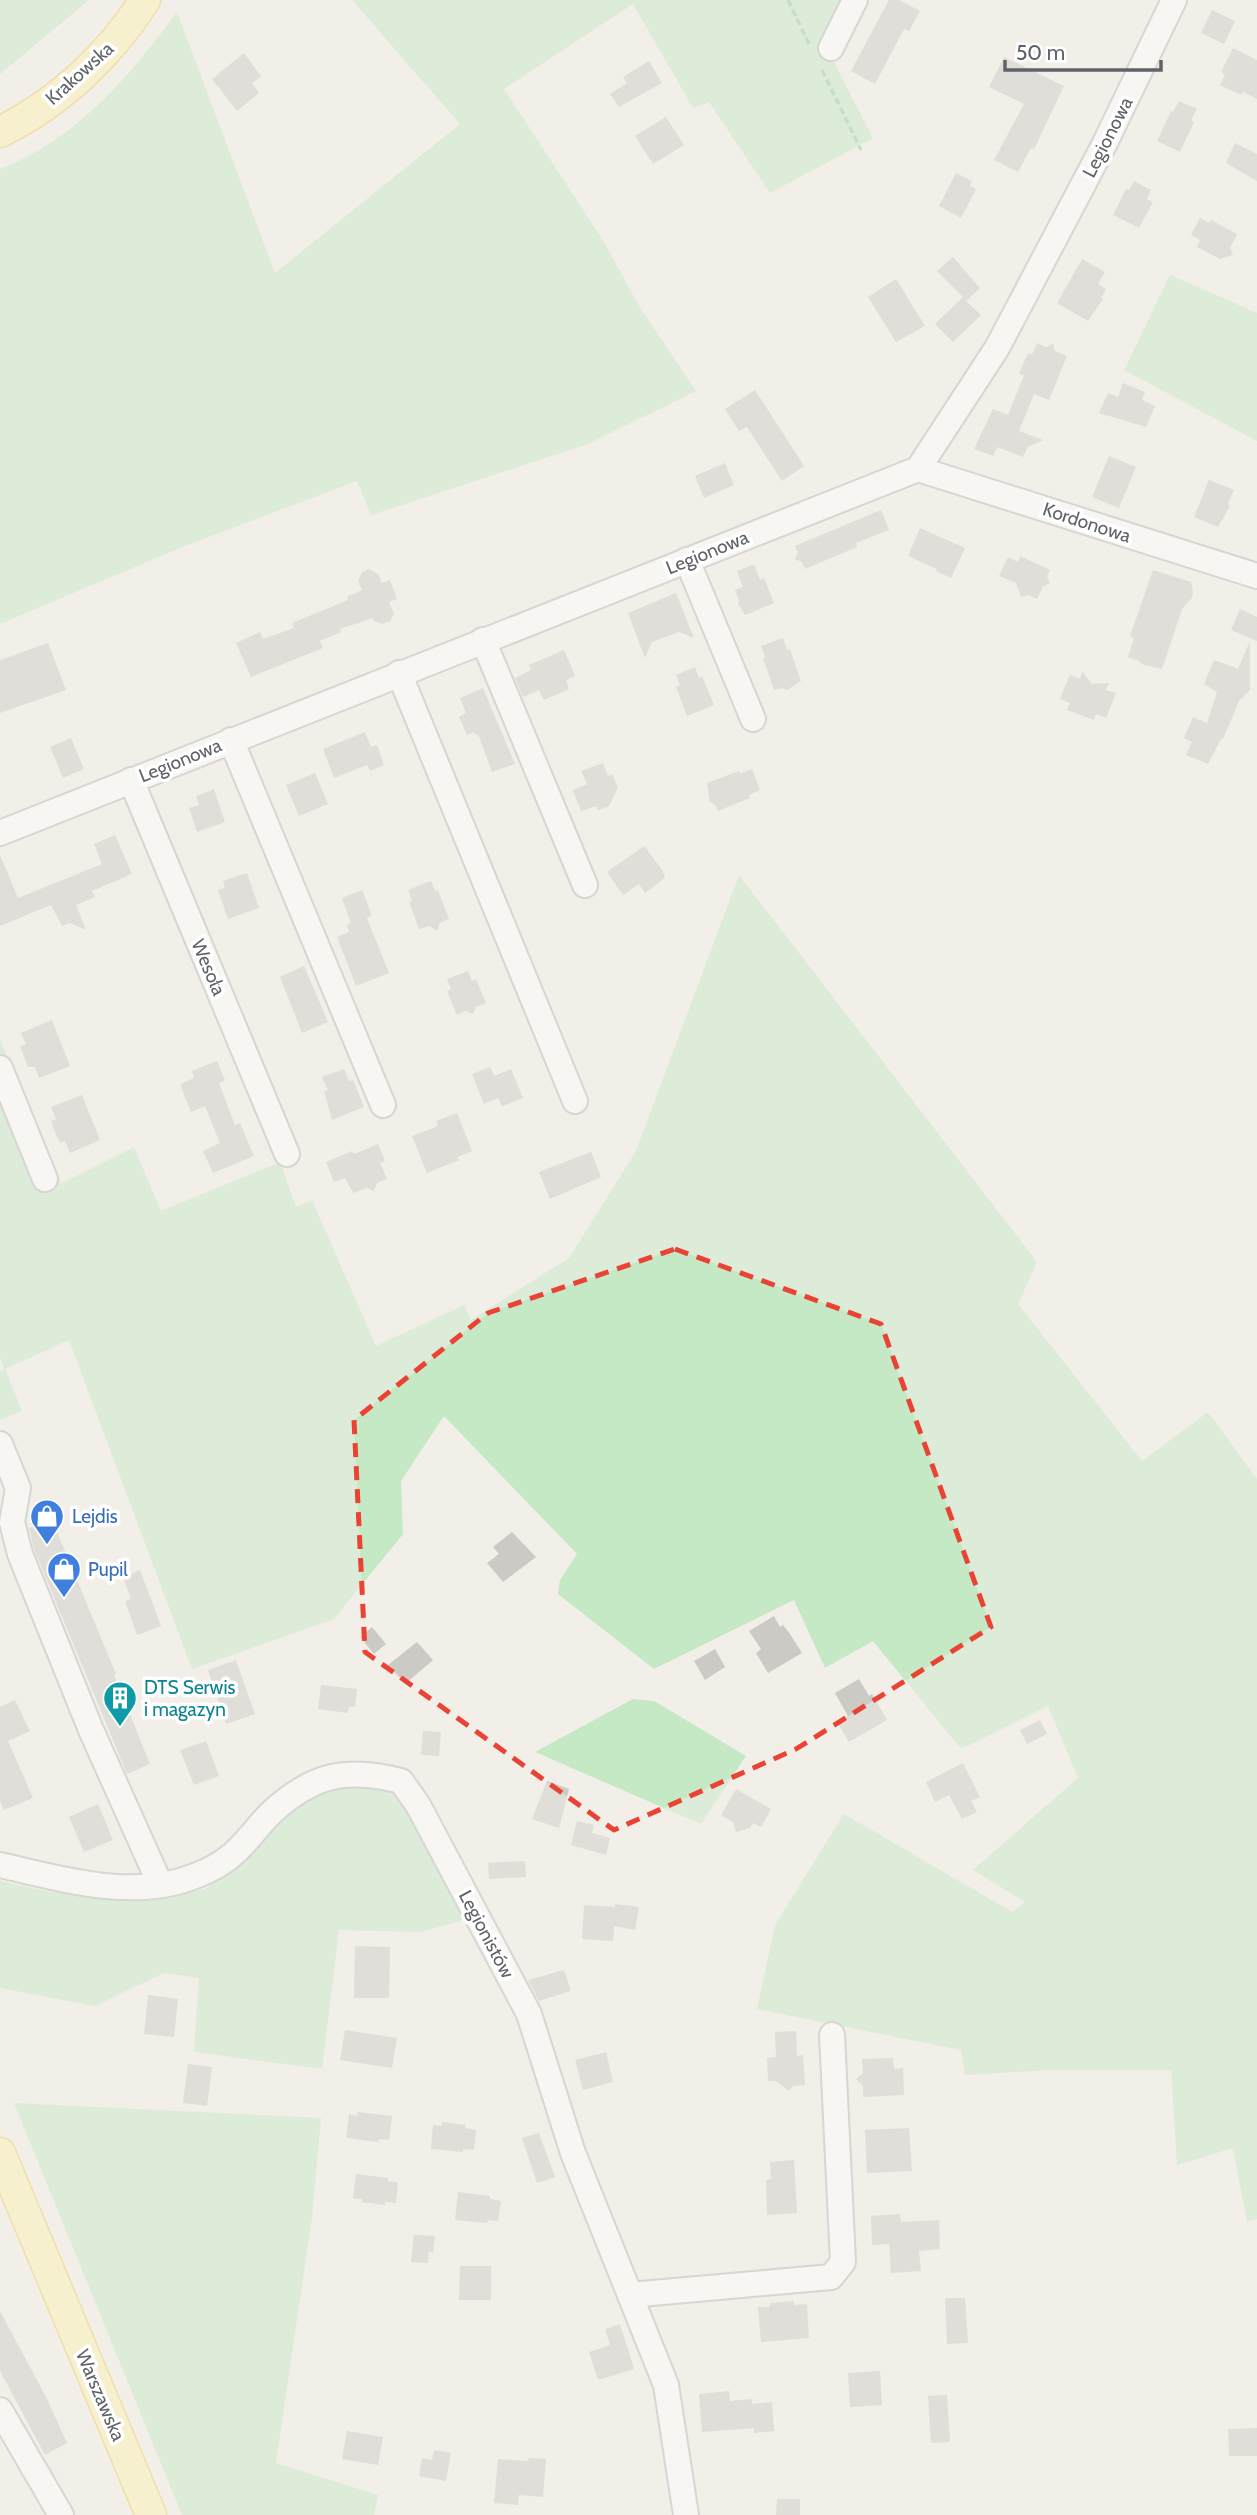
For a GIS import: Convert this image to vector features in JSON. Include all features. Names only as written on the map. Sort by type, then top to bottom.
[{"type":"main road","name":"Krakowska","points":[[0,132],[55,97],[89,68],[126,30],[145,0]]},
{"type":"main road","name":"Warszawska","points":[[0,2153],[151,2515]]},
{"type":"street","points":[[820,53],[855,0]]},
{"type":"street","name":"Legionowa","points":[[0,833],[918,468],[997,348],[1104,145],[1174,0]]},
{"type":"street","name":"Kordonowa","points":[[918,468],[1257,576]]},
{"type":"street","points":[[687,560],[753,719]]},
{"type":"street","points":[[483,640],[585,885]]},
{"type":"street","points":[[399,673],[575,1101]]},
{"type":"street","points":[[231,740],[383,1105]]},
{"type":"street","name":"Wesoła","points":[[131,780],[287,1154]]},
{"type":"street","points":[[0,1068],[45,1179]]},
{"type":"street","points":[[0,1444],[18,1488],[12,1522],[20,1554],[91,1730],[160,1884]]},
{"type":"street","name":"Legionistów","points":[[0,1865],[56,1878],[128,1889],[160,1884],[197,1876],[217,1866],[234,1854],[273,1811],[295,1794],[320,1781],[351,1773],[401,1781],[418,1805],[530,2014],[573,2153],[666,2385],[685,2515]]},
{"type":"street","points":[[630,2295],[831,2277],[843,2262],[832,2035]]},
{"type":"street","points":[[0,2410],[61,2515]]},
{"type":"path","points":[[788,0],[820,53],[861,150]]},
{"type":"highlighted area","points":[[675,1249],[881,1324],[991,1627],[796,1749],[614,1830],[365,1652],[354,1420],[488,1313]]},
{"type":"green space","points":[[0,0],[89,0],[0,74]]},
{"type":"green space","points":[[352,0],[841,0],[818,53],[832,58],[873,138],[770,193],[709,102],[693,108],[633,4],[504,89],[604,242],[639,306],[696,391],[588,444],[371,515],[357,481],[182,547],[0,624],[0,169],[53,141],[99,104],[140,60],[177,12],[275,273],[460,124]]},
{"type":"green space","points":[[1170,275],[1257,313],[1257,441],[1124,370]]},
{"type":"green space","points":[[739,875],[1037,1262],[1018,1304],[1142,1461],[1208,1412],[1257,1479],[1257,2219],[1247,2222],[1233,2148],[1177,2165],[1171,2070],[1049,2070],[965,2075],[961,2050],[757,2009],[775,1925],[844,1814],[1012,1912],[1025,1902],[973,1870],[1078,1778],[1048,1706],[961,1749],[873,1641],[825,1668],[794,1600],[654,1669],[558,1594],[560,1580],[577,1554],[444,1416],[401,1481],[403,1534],[334,1619],[192,1669],[69,1340],[5,1369],[22,1411],[0,1420],[0,1371],[4,1369],[0,1357],[0,1040],[61,1184],[134,1147],[161,1211],[280,1162],[296,1207],[312,1200],[376,1346],[464,1305],[471,1320],[569,1258],[636,1151]]},
{"type":"green space","points":[[633,1699],[654,1701],[746,1756],[701,1824],[535,1752]]},
{"type":"green space","points":[[326,1786],[381,1786],[403,1797],[470,1918],[421,1932],[339,1930],[322,2069],[194,2052],[199,1978],[164,1973],[95,2006],[0,1988],[0,1881],[50,1892],[140,1899],[206,1889],[294,1805]]},
{"type":"green space","points":[[14,2103],[321,2118],[312,2217],[276,2463],[378,2495],[374,2515],[182,2515]]},
{"type":"building","points":[[889,0],[899,0],[920,11],[909,31],[904,29],[875,84],[851,71]]},
{"type":"building","points":[[1212,10],[1235,21],[1224,44],[1201,33]]},
{"type":"building","points":[[1233,48],[1257,60],[1257,99],[1220,85],[1225,74],[1221,72]]},
{"type":"building","points":[[244,53],[261,76],[252,83],[259,93],[237,111],[212,79]]},
{"type":"building","points":[[1004,57],[1064,86],[1034,149],[1031,148],[1018,172],[994,160],[1024,104],[989,87]]},
{"type":"building","points":[[649,61],[662,83],[619,107],[610,94],[627,83],[623,77]]},
{"type":"building","points":[[1179,101],[1197,109],[1180,152],[1157,141],[1171,111],[1173,112]]},
{"type":"building","points":[[666,117],[684,145],[653,164],[635,136]]},
{"type":"building","points":[[1235,143],[1257,154],[1257,181],[1226,163]]},
{"type":"building","points":[[956,173],[972,181],[970,186],[976,189],[961,218],[939,206]]},
{"type":"building","points":[[1134,181],[1151,190],[1147,199],[1153,202],[1139,228],[1113,215],[1126,189],[1129,190]]},
{"type":"building","points":[[1200,218],[1209,223],[1211,220],[1237,234],[1230,248],[1233,255],[1220,259],[1197,247],[1200,240],[1191,235]]},
{"type":"building","points":[[953,257],[980,288],[966,301],[981,315],[953,342],[935,324],[963,297],[937,271]]},
{"type":"building","points":[[1082,259],[1105,272],[1098,284],[1106,289],[1101,298],[1103,299],[1088,321],[1057,303]]},
{"type":"building","points":[[896,279],[925,326],[896,342],[868,297]]},
{"type":"building","points":[[1037,343],[1046,347],[1053,344],[1055,351],[1067,356],[1049,400],[1034,394],[1019,431],[1043,440],[1028,447],[1023,457],[997,447],[993,456],[974,449],[993,409],[1008,415],[1024,375],[1019,374],[1028,353],[1032,355]]},
{"type":"building","points":[[1123,383],[1145,392],[1142,400],[1155,406],[1146,427],[1099,413],[1108,393],[1118,397]]},
{"type":"building","points":[[755,390],[804,466],[782,481],[747,427],[739,431],[725,409]]},
{"type":"building","points":[[1109,456],[1136,467],[1119,508],[1092,497]]},
{"type":"building","points":[[725,463],[734,485],[704,498],[695,476]]},
{"type":"building","points":[[1209,480],[1234,490],[1228,503],[1230,506],[1218,527],[1194,517]]},
{"type":"building","points":[[881,510],[889,530],[856,543],[857,547],[805,569],[802,562],[795,559],[798,552],[795,546]]},
{"type":"building","points":[[920,528],[965,548],[951,578],[908,556]]},
{"type":"building","points":[[1020,556],[1050,570],[1047,577],[1050,583],[1043,587],[1037,599],[1028,595],[1021,597],[1016,583],[999,576],[1008,557],[1018,562]]},
{"type":"building","points":[[754,564],[760,580],[764,578],[774,603],[745,615],[738,604],[735,590],[743,587],[737,571]]},
{"type":"building","points":[[369,569],[378,574],[382,583],[390,580],[397,599],[389,602],[394,614],[390,621],[382,624],[373,618],[340,629],[341,632],[320,641],[323,648],[251,677],[236,643],[260,632],[263,639],[294,628],[292,623],[348,600],[347,597],[362,590],[358,581],[362,572]]},
{"type":"building","points":[[1153,570],[1191,582],[1193,592],[1192,598],[1182,609],[1162,669],[1141,664],[1128,657],[1134,638],[1130,636]]},
{"type":"building","points":[[676,593],[694,638],[679,632],[652,642],[645,658],[628,613]]},
{"type":"building","points":[[1240,609],[1257,617],[1257,641],[1231,630]]},
{"type":"building","points":[[783,638],[787,650],[790,649],[801,681],[787,690],[774,690],[761,646]]},
{"type":"building","points":[[1250,641],[1250,690],[1239,701],[1223,739],[1208,764],[1186,755],[1192,742],[1184,738],[1193,717],[1207,723],[1217,692],[1204,684],[1214,660],[1238,669]]},
{"type":"building","points":[[48,643],[66,690],[0,713],[0,660]]},
{"type":"building","points":[[564,650],[575,676],[566,680],[569,689],[544,700],[539,690],[523,697],[515,678],[531,670],[529,665]]},
{"type":"building","points":[[695,667],[699,678],[702,676],[714,705],[687,716],[676,687],[680,685],[676,675]]},
{"type":"building","points":[[1082,671],[1092,684],[1109,683],[1106,690],[1116,693],[1106,718],[1096,714],[1094,720],[1067,710],[1070,703],[1060,699],[1070,675],[1080,679]]},
{"type":"building","points":[[483,688],[515,764],[492,772],[478,734],[475,735],[474,732],[467,735],[459,717],[466,713],[460,698]]},
{"type":"building","points":[[365,732],[371,747],[377,745],[384,765],[370,771],[367,765],[334,778],[323,749]]},
{"type":"building","points":[[71,738],[84,769],[63,778],[50,747]]},
{"type":"building","points":[[603,763],[608,776],[612,774],[618,787],[609,806],[598,810],[596,806],[581,811],[573,790],[587,784],[581,771]]},
{"type":"building","points":[[752,769],[760,790],[749,795],[750,798],[718,811],[710,802],[707,783]]},
{"type":"building","points":[[315,773],[328,804],[299,816],[286,785]]},
{"type":"building","points":[[214,789],[225,822],[197,832],[189,808],[199,805],[196,796]]},
{"type":"building","points":[[115,835],[132,874],[92,891],[95,897],[76,905],[86,930],[70,923],[62,926],[51,905],[0,926],[0,855],[18,898],[102,864],[94,844]]},
{"type":"building","points":[[644,846],[663,871],[665,878],[645,893],[639,884],[623,895],[607,872]]},
{"type":"building","points":[[247,873],[259,908],[228,919],[218,890],[225,888],[223,881]]},
{"type":"building","points":[[431,881],[435,891],[438,890],[449,919],[440,923],[437,931],[430,926],[419,929],[409,902],[412,901],[408,890]]},
{"type":"building","points":[[362,890],[372,916],[367,918],[389,973],[356,986],[337,937],[349,932],[347,925],[351,923],[342,898]]},
{"type":"building","points":[[304,966],[328,1022],[302,1033],[280,977]]},
{"type":"building","points":[[468,971],[472,981],[476,979],[486,1003],[476,1007],[473,1014],[466,1011],[457,1015],[447,991],[451,989],[447,979]]},
{"type":"building","points":[[52,1020],[70,1066],[39,1078],[35,1067],[28,1067],[20,1046],[26,1044],[21,1033]]},
{"type":"building","points":[[217,1061],[225,1080],[219,1083],[235,1125],[240,1123],[254,1156],[213,1173],[203,1151],[220,1143],[205,1106],[191,1112],[180,1084],[194,1078],[192,1071]]},
{"type":"building","points":[[490,1067],[494,1076],[511,1069],[523,1098],[502,1106],[498,1098],[484,1104],[472,1074]]},
{"type":"building","points":[[344,1069],[349,1081],[353,1080],[364,1107],[332,1120],[324,1091],[328,1090],[322,1077]]},
{"type":"building","points":[[82,1095],[100,1140],[70,1153],[65,1141],[60,1143],[55,1132],[51,1121],[56,1119],[51,1107]]},
{"type":"building","points":[[457,1113],[472,1151],[457,1157],[459,1160],[427,1173],[412,1136],[438,1126],[436,1121]]},
{"type":"building","points":[[378,1144],[385,1161],[380,1163],[387,1179],[377,1183],[374,1191],[367,1188],[353,1193],[345,1178],[334,1182],[326,1162]]},
{"type":"building","points":[[591,1152],[601,1177],[550,1199],[539,1172]]},
{"type":"building","points":[[52,1520],[150,1764],[127,1774],[34,1549],[29,1528]]},
{"type":"building","points":[[512,1532],[536,1557],[503,1582],[487,1563],[499,1554],[493,1547]]},
{"type":"building","points":[[140,1570],[161,1626],[137,1635],[125,1601],[131,1599],[123,1577]]},
{"type":"building","points":[[774,1616],[802,1653],[768,1673],[756,1653],[761,1649],[749,1631]]},
{"type":"building","points":[[372,1627],[386,1644],[374,1654],[360,1637]]},
{"type":"building","points":[[417,1642],[433,1660],[405,1684],[388,1665]]},
{"type":"building","points":[[715,1649],[725,1667],[705,1680],[694,1661]]},
{"type":"building","points":[[236,1660],[255,1714],[226,1724],[208,1670]]},
{"type":"building","points":[[859,1679],[869,1696],[872,1694],[887,1720],[849,1742],[837,1722],[848,1716],[835,1693]]},
{"type":"building","points":[[321,1685],[357,1689],[355,1707],[349,1707],[348,1713],[318,1709]]},
{"type":"building","points":[[15,1700],[30,1731],[8,1741],[33,1798],[4,1810],[0,1801],[0,1707]]},
{"type":"building","points":[[1040,1720],[1047,1734],[1027,1744],[1020,1730]]},
{"type":"building","points":[[423,1731],[441,1732],[439,1756],[421,1755]]},
{"type":"building","points":[[206,1741],[219,1776],[194,1785],[180,1750]]},
{"type":"building","points":[[963,1763],[980,1797],[971,1801],[977,1812],[962,1819],[949,1795],[935,1802],[926,1782]]},
{"type":"building","points":[[547,1781],[569,1789],[559,1828],[532,1819]]},
{"type":"building","points":[[736,1789],[771,1809],[761,1827],[753,1823],[750,1828],[736,1832],[733,1822],[721,1815]]},
{"type":"building","points":[[98,1804],[113,1840],[84,1852],[69,1817]]},
{"type":"building","points":[[577,1821],[594,1825],[592,1833],[610,1838],[606,1855],[571,1845]]},
{"type":"building","points":[[525,1861],[526,1877],[489,1879],[488,1863]]},
{"type":"building","points":[[615,1904],[639,1907],[635,1930],[614,1926],[613,1941],[582,1939],[584,1905],[615,1907]]},
{"type":"building","points":[[355,1946],[390,1947],[389,1998],[354,1998]]},
{"type":"building","points":[[564,1970],[571,1991],[539,2001],[528,1980]]},
{"type":"building","points":[[148,1995],[178,1999],[174,2037],[144,2034]]},
{"type":"building","points":[[345,2030],[397,2038],[392,2068],[340,2060]]},
{"type":"building","points":[[796,2031],[797,2056],[803,2055],[805,2085],[793,2086],[789,2091],[776,2081],[768,2081],[767,2058],[776,2057],[775,2032]]},
{"type":"building","points":[[606,2052],[613,2082],[583,2090],[575,2060]]},
{"type":"building","points":[[893,2058],[894,2069],[903,2068],[904,2095],[863,2097],[863,2086],[856,2079],[863,2073],[862,2059]]},
{"type":"building","points":[[188,2064],[212,2067],[207,2106],[183,2103]]},
{"type":"building","points":[[358,2112],[392,2116],[389,2140],[379,2139],[378,2142],[346,2138],[349,2114],[357,2116]]},
{"type":"building","points":[[442,2122],[466,2125],[465,2128],[476,2130],[474,2150],[463,2149],[463,2152],[431,2149],[433,2125],[442,2126]]},
{"type":"building","points":[[909,2128],[912,2171],[867,2173],[865,2130]]},
{"type":"building","points":[[539,2133],[555,2177],[537,2183],[522,2138]]},
{"type":"building","points":[[794,2160],[797,2213],[767,2215],[766,2180],[771,2179],[770,2162]]},
{"type":"building","points":[[356,2174],[398,2182],[396,2203],[385,2202],[385,2205],[361,2202],[362,2199],[353,2198]]},
{"type":"building","points":[[458,2192],[490,2196],[490,2199],[501,2201],[498,2221],[488,2220],[487,2223],[455,2220]]},
{"type":"building","points":[[900,2214],[901,2222],[939,2220],[940,2249],[919,2251],[921,2271],[891,2273],[889,2244],[872,2245],[871,2216]]},
{"type":"building","points":[[414,2235],[435,2236],[433,2253],[429,2252],[428,2263],[411,2262]]},
{"type":"building","points":[[460,2266],[491,2266],[491,2300],[459,2300]]},
{"type":"building","points":[[945,2298],[965,2298],[968,2343],[947,2344]]},
{"type":"building","points":[[794,2301],[794,2305],[807,2304],[809,2338],[761,2342],[758,2307]]},
{"type":"building","points":[[0,2311],[67,2443],[45,2455],[0,2371]]},
{"type":"building","points":[[620,2324],[634,2369],[598,2380],[589,2352],[610,2345],[605,2329]]},
{"type":"building","points":[[880,2371],[882,2405],[850,2407],[848,2373]]},
{"type":"building","points":[[729,2391],[730,2401],[752,2399],[752,2404],[772,2402],[774,2431],[754,2433],[754,2428],[702,2432],[699,2394]]},
{"type":"building","points":[[947,2395],[950,2442],[931,2443],[928,2396]]},
{"type":"building","points":[[1257,2428],[1257,2456],[1229,2456],[1228,2429]]},
{"type":"building","points":[[347,2431],[383,2437],[378,2465],[342,2459]]},
{"type":"building","points":[[434,2450],[451,2453],[446,2481],[419,2476],[422,2458],[432,2460]]},
{"type":"building","points":[[529,2458],[546,2459],[543,2497],[519,2495],[518,2505],[494,2503],[498,2459],[528,2461]]},
{"type":"building","points":[[777,2499],[800,2499],[800,2515],[776,2515]]},
{"type":"place","name":"Lejdis","points":[[47,1546]]},
{"type":"place","name":"Pupil","points":[[64,1599]]},
{"type":"place","name":"DTS Serwis i magazyn","points":[[120,1728]]}]
